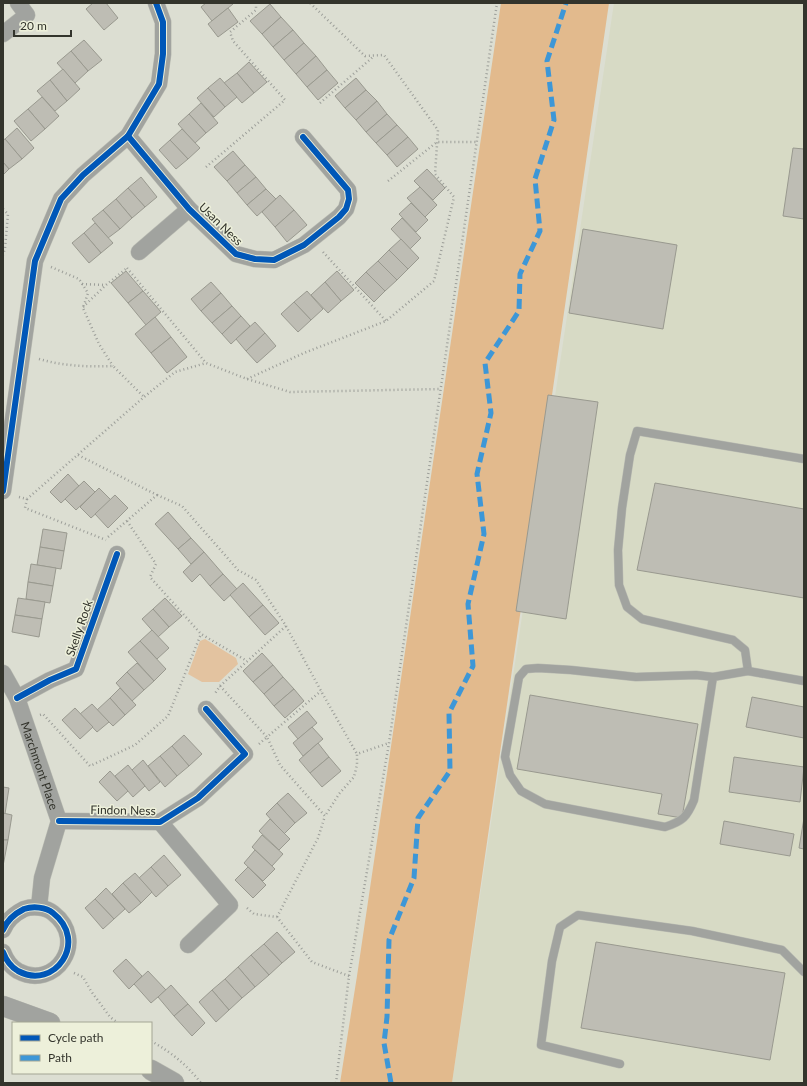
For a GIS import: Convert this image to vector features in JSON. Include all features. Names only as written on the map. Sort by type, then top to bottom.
[{"type":"street","points":[[3,34],[27,15],[18,3]]},
{"type":"street","points":[[9,493],[23,352],[35,261],[61,199],[83,175],[128,136],[159,84],[163,22],[156,3]]},
{"type":"street","name":"Usan Ness","points":[[128,136],[189,208],[236,254],[256,260],[274,260],[304,245],[339,217],[346,209],[349,199],[348,190],[303,137]]},
{"type":"street","name":"Usan Ness","points":[[139,252],[189,208]]},
{"type":"street","name":"Skelly Rock","points":[[17,698],[50,680],[76,669],[117,554]]},
{"type":"street","name":"Marchmont Place","points":[[3,674],[17,698],[59,821],[42,878],[39,907]]},
{"type":"street","points":[[206,708],[245,754]]},
{"type":"street","name":"Findon Ness","points":[[59,821],[160,822],[198,798],[245,754]]},
{"type":"street","name":"Findon Ness","points":[[160,822],[230,905]]},
{"type":"street","points":[[188,945],[230,905]]},
{"type":"street","points":[[3,930],[6,922],[15,913],[26,908],[39,907],[51,911],[61,919],[67,930],[69,942],[66,955],[59,965],[49,972],[37,976],[24,974],[13,968],[5,959],[3,952]]},
{"type":"street","points":[[3,1006],[47,1022]]},
{"type":"street","points":[[152,1071],[174,1083]]},
{"type":"lane","points":[[748,671],[745,650],[733,640],[642,619],[627,607],[619,585],[618,550],[622,508],[630,455],[637,431],[804,459]]},
{"type":"lane","points":[[713,677],[694,800],[688,813],[678,822],[666,827],[545,804],[520,790],[510,775],[505,757],[518,677],[526,669],[565,669],[636,677],[696,675],[713,677],[748,671],[804,681]]},
{"type":"lane","points":[[620,1064],[541,1045],[552,961],[560,927],[578,916],[692,931],[782,950],[804,972]]},
{"type":"path","points":[[206,167],[285,100],[233,41],[230,32],[256,10],[256,3]]},
{"type":"path","points":[[247,380],[304,353],[386,321],[434,281],[454,197],[435,174],[438,130],[384,55],[366,56],[310,3]]},
{"type":"path","points":[[336,1083],[349,976],[389,743],[497,3]]},
{"type":"path","points":[[320,104],[375,56]]},
{"type":"path","points":[[388,181],[437,142],[477,142]]},
{"type":"path","points":[[3,209],[8,214],[3,255]]},
{"type":"path","points":[[312,239],[386,321]]},
{"type":"path","points":[[83,308],[106,285],[135,262],[139,252]]},
{"type":"path","points":[[35,261],[79,279],[88,292],[83,308],[99,344],[113,366],[144,397]]},
{"type":"path","points":[[127,268],[206,363],[247,380],[290,392],[441,389]]},
{"type":"path","points":[[82,284],[106,285]]},
{"type":"path","points":[[23,352],[40,360],[67,365],[113,366]]},
{"type":"path","points":[[117,554],[106,540],[25,508],[27,499],[144,397],[175,372],[206,363]]},
{"type":"path","points":[[78,455],[182,506],[238,570],[256,580],[286,626],[357,754],[357,765],[354,777],[339,794],[325,816],[318,838],[277,917]]},
{"type":"path","points":[[9,493],[27,499]]},
{"type":"path","points":[[106,540],[157,495]]},
{"type":"path","points":[[127,521],[156,564],[150,577],[201,634],[247,661]]},
{"type":"path","points":[[206,708],[220,686],[286,626]]},
{"type":"path","points":[[24,720],[43,714],[90,766],[135,745],[168,716],[201,634]]},
{"type":"path","points":[[220,686],[267,737],[280,765],[325,816]]},
{"type":"path","points":[[245,754],[321,691]]},
{"type":"path","points":[[357,754],[389,743]]},
{"type":"path","points":[[230,905],[238,898],[254,914],[277,917],[312,962],[349,976]]},
{"type":"path","points":[[59,965],[83,977],[91,991],[110,1017],[117,1022]]},
{"type":"path","points":[[152,1042],[179,1059],[192,1071],[201,1083]]},
{"type":"shaded area","points":[[501,3],[609,3],[452,1083],[340,1083],[357,976]]},
{"type":"shaded area","points":[[614,3],[804,3],[804,1083],[452,1083]]},
{"type":"shaded area","points":[[205,639],[236,658],[238,664],[219,682],[202,682],[188,674],[200,641]]},
{"type":"building","points":[[93,3],[106,3],[118,18],[104,30],[86,9]]},
{"type":"building","points":[[206,3],[233,4],[212,21],[201,7]]},
{"type":"building","points":[[270,4],[281,17],[262,34],[250,21]]},
{"type":"building","points":[[228,8],[238,22],[218,37],[208,24]]},
{"type":"building","points":[[281,17],[293,30],[273,47],[262,34]]},
{"type":"building","points":[[293,30],[304,43],[284,60],[273,47]]},
{"type":"building","points":[[84,40],[102,60],[88,71],[71,51]]},
{"type":"building","points":[[304,43],[316,56],[296,74],[284,60]]},
{"type":"building","points":[[71,51],[88,71],[75,83],[57,63]]},
{"type":"building","points":[[316,56],[327,70],[307,87],[296,74]]},
{"type":"building","points":[[249,62],[267,82],[254,93],[237,73]]},
{"type":"building","points":[[63,69],[80,89],[67,101],[50,80]]},
{"type":"building","points":[[327,70],[338,83],[318,100],[307,87]]},
{"type":"building","points":[[237,73],[254,93],[242,103],[224,83]]},
{"type":"building","points":[[220,78],[237,97],[225,107],[208,88]]},
{"type":"building","points":[[356,78],[366,90],[345,108],[335,96]]},
{"type":"building","points":[[50,80],[67,101],[55,111],[37,91]]},
{"type":"building","points":[[208,88],[225,107],[214,117],[197,98]]},
{"type":"building","points":[[366,90],[377,101],[356,120],[345,108]]},
{"type":"building","points":[[42,97],[59,116],[45,129],[28,109]]},
{"type":"building","points":[[377,101],[387,114],[366,132],[356,120]]},
{"type":"building","points":[[201,103],[218,123],[206,133],[189,114]]},
{"type":"building","points":[[28,109],[45,129],[31,141],[14,121]]},
{"type":"building","points":[[189,114],[206,133],[195,143],[178,124]]},
{"type":"building","points":[[387,114],[397,125],[376,143],[366,132]]},
{"type":"building","points":[[397,125],[408,137],[387,155],[376,143]]},
{"type":"building","points":[[17,128],[34,148],[22,159],[5,139]]},
{"type":"building","points":[[182,129],[200,148],[188,159],[170,140]]},
{"type":"building","points":[[408,137],[418,149],[397,167],[387,155]]},
{"type":"building","points":[[5,139],[22,159],[9,169],[3,162],[3,140]]},
{"type":"building","points":[[170,140],[188,159],[176,169],[159,150]]},
{"type":"building","points":[[793,148],[804,149],[804,219],[783,216]]},
{"type":"building","points":[[233,151],[245,165],[227,181],[214,167]]},
{"type":"building","points":[[3,162],[9,169],[3,175]]},
{"type":"building","points":[[245,165],[256,177],[237,193],[227,181]]},
{"type":"building","points":[[427,169],[445,188],[433,200],[414,181]]},
{"type":"building","points":[[141,177],[157,197],[145,207],[128,188]]},
{"type":"building","points":[[256,177],[266,189],[247,205],[237,193]]},
{"type":"building","points":[[420,187],[437,205],[425,217],[407,198]]},
{"type":"building","points":[[128,188],[145,207],[132,218],[116,199]]},
{"type":"building","points":[[266,189],[276,199],[257,216],[247,205]]},
{"type":"building","points":[[280,195],[294,210],[275,227],[262,212]]},
{"type":"building","points":[[116,199],[132,218],[120,229],[103,210]]},
{"type":"building","points":[[411,203],[428,220],[416,232],[399,214]]},
{"type":"building","points":[[103,210],[120,229],[108,238],[92,219]]},
{"type":"building","points":[[294,210],[307,225],[287,242],[275,227]]},
{"type":"building","points":[[402,218],[421,238],[410,249],[391,229]]},
{"type":"building","points":[[95,223],[113,243],[101,253],[84,233]]},
{"type":"building","points":[[583,229],[677,245],[663,329],[569,313]]},
{"type":"building","points":[[84,233],[101,253],[89,263],[72,243]]},
{"type":"building","points":[[401,239],[419,258],[408,269],[389,250]]},
{"type":"building","points":[[389,250],[408,269],[397,280],[378,261]]},
{"type":"building","points":[[378,261],[397,280],[385,291],[366,272]]},
{"type":"building","points":[[126,271],[143,291],[128,303],[111,283]]},
{"type":"building","points":[[337,271],[354,290],[341,301],[325,282]]},
{"type":"building","points":[[366,272],[385,291],[374,302],[355,283]]},
{"type":"building","points":[[211,282],[221,293],[201,311],[191,299]]},
{"type":"building","points":[[325,282],[341,301],[328,313],[311,295]]},
{"type":"building","points":[[143,291],[161,312],[146,325],[128,303]]},
{"type":"building","points":[[307,291],[323,309],[311,320],[294,302]]},
{"type":"building","points":[[221,293],[232,306],[212,323],[201,311]]},
{"type":"building","points":[[294,302],[311,320],[298,332],[281,314]]},
{"type":"building","points":[[232,306],[241,316],[222,334],[212,323]]},
{"type":"building","points":[[241,316],[250,326],[231,344],[222,334]]},
{"type":"building","points":[[155,317],[171,337],[151,353],[135,334]]},
{"type":"building","points":[[255,322],[265,333],[246,351],[236,339]]},
{"type":"building","points":[[265,333],[276,346],[257,363],[246,351]]},
{"type":"building","points":[[171,337],[187,357],[167,373],[151,353]]},
{"type":"building","points":[[548,395],[598,402],[566,619],[516,611]]},
{"type":"building","points":[[68,474],[79,486],[61,503],[50,492]]},
{"type":"building","points":[[84,481],[95,492],[76,510],[65,499]]},
{"type":"building","points":[[655,483],[804,509],[804,598],[637,570]]},
{"type":"building","points":[[99,488],[111,500],[91,518],[80,507]]},
{"type":"building","points":[[115,495],[128,508],[108,528],[95,514]]},
{"type":"building","points":[[168,512],[191,538],[178,549],[155,524]]},
{"type":"building","points":[[43,529],[67,533],[64,551],[40,547]]},
{"type":"building","points":[[191,538],[204,552],[191,564],[178,549]]},
{"type":"building","points":[[40,547],[64,551],[61,569],[37,565]]},
{"type":"building","points":[[204,552],[223,574],[210,586],[200,574],[192,582],[183,572]]},
{"type":"building","points":[[31,564],[56,568],[53,586],[28,582]]},
{"type":"building","points":[[223,574],[237,589],[224,601],[210,586]]},
{"type":"building","points":[[28,582],[53,586],[50,603],[26,599]]},
{"type":"building","points":[[243,583],[263,605],[249,617],[230,595]]},
{"type":"building","points":[[18,598],[45,602],[42,619],[15,615]]},
{"type":"building","points":[[165,598],[182,616],[169,627],[153,609]]},
{"type":"building","points":[[263,605],[279,623],[265,635],[249,617]]},
{"type":"building","points":[[153,609],[169,627],[158,637],[142,619]]},
{"type":"building","points":[[15,615],[42,619],[39,637],[12,632]]},
{"type":"building","points":[[152,630],[169,648],[157,659],[140,641]]},
{"type":"building","points":[[140,641],[166,669],[154,681],[128,652]]},
{"type":"building","points":[[262,653],[273,665],[253,682],[243,671]]},
{"type":"building","points":[[137,663],[154,681],[144,690],[127,672]]},
{"type":"building","points":[[273,665],[283,677],[264,694],[253,682]]},
{"type":"building","points":[[127,672],[144,690],[132,701],[116,683]]},
{"type":"building","points":[[283,677],[294,689],[274,706],[264,694]]},
{"type":"building","points":[[120,688],[136,705],[125,715],[110,698]]},
{"type":"building","points":[[294,689],[304,701],[285,718],[274,706]]},
{"type":"building","points":[[530,695],[698,724],[682,818],[658,814],[662,794],[517,769]]},
{"type":"building","points":[[752,697],[804,707],[804,738],[746,727]]},
{"type":"building","points":[[110,698],[125,715],[113,726],[97,710]]},
{"type":"building","points":[[92,704],[109,722],[97,732],[80,714]]},
{"type":"building","points":[[75,708],[93,727],[80,739],[62,720]]},
{"type":"building","points":[[307,711],[317,723],[298,739],[288,727]]},
{"type":"building","points":[[312,727],[323,739],[303,756],[293,743]]},
{"type":"building","points":[[184,735],[202,754],[189,766],[172,746]]},
{"type":"building","points":[[318,743],[329,757],[310,773],[299,760]]},
{"type":"building","points":[[172,746],[189,766],[177,776],[160,756]]},
{"type":"building","points":[[160,756],[177,776],[165,787],[148,766]]},
{"type":"building","points":[[329,757],[341,771],[322,787],[310,773]]},
{"type":"building","points":[[734,757],[804,767],[800,802],[729,792]]},
{"type":"building","points":[[143,760],[160,782],[149,791],[132,770]]},
{"type":"building","points":[[128,765],[145,786],[133,797],[115,776]]},
{"type":"building","points":[[110,771],[128,791],[117,801],[99,782]]},
{"type":"building","points":[[3,787],[9,788],[5,814],[3,813]]},
{"type":"building","points":[[288,793],[307,813],[295,823],[277,803]]},
{"type":"building","points":[[277,803],[295,823],[284,834],[266,814]]},
{"type":"building","points":[[3,813],[12,815],[8,840],[3,840]]},
{"type":"building","points":[[804,818],[804,849],[799,848]]},
{"type":"building","points":[[270,819],[290,839],[279,850],[259,831]]},
{"type":"building","points":[[724,821],[794,834],[790,856],[720,844]]},
{"type":"building","points":[[262,835],[283,854],[272,866],[252,847]]},
{"type":"building","points":[[3,840],[8,840],[3,866]]},
{"type":"building","points":[[255,850],[275,869],[263,881],[244,863]]},
{"type":"building","points":[[164,855],[181,875],[168,886],[151,867]]},
{"type":"building","points":[[151,867],[168,886],[156,897],[139,878]]},
{"type":"building","points":[[248,867],[266,885],[253,898],[235,880]]},
{"type":"building","points":[[135,873],[152,892],[141,903],[123,883]]},
{"type":"building","points":[[123,883],[141,903],[129,913],[112,894]]},
{"type":"building","points":[[106,888],[125,909],[114,919],[95,899]]},
{"type":"building","points":[[95,899],[114,919],[103,929],[85,908]]},
{"type":"building","points":[[277,932],[295,952],[282,963],[264,944]]},
{"type":"building","points":[[596,942],[785,973],[770,1060],[581,1028]]},
{"type":"building","points":[[264,944],[282,963],[269,975],[251,955]]},
{"type":"building","points":[[251,955],[269,975],[255,987],[238,967]]},
{"type":"building","points":[[126,959],[142,976],[129,989],[113,971]]},
{"type":"building","points":[[238,967],[255,987],[242,998],[225,979]]},
{"type":"building","points":[[148,971],[166,990],[151,1003],[134,984]]},
{"type":"building","points":[[225,979],[242,998],[229,1010],[212,990]]},
{"type":"building","points":[[171,985],[188,1004],[174,1016],[158,997]]},
{"type":"building","points":[[212,990],[229,1010],[216,1022],[199,1002]]},
{"type":"building","points":[[188,1004],[205,1023],[192,1036],[174,1016]]},
{"type":"marked path","points":[[391,1083],[384,1043],[387,1017],[389,940],[414,878],[418,818],[450,771],[449,713],[473,666],[468,604],[484,534],[477,474],[491,413],[485,363],[519,311],[520,274],[540,231],[535,179],[554,120],[547,61],[566,3]]},
{"type":"cycle path","points":[[3,491],[35,261],[61,199],[83,175],[128,136],[159,84],[163,54],[163,22],[156,3]]},
{"type":"cycle path","points":[[128,136],[189,209],[236,254],[255,259],[274,260],[304,245],[339,217],[346,209],[349,199],[348,190],[303,137]]},
{"type":"cycle path","points":[[17,698],[50,680],[76,669],[117,554]]},
{"type":"cycle path","points":[[59,821],[160,822],[198,798],[245,754],[206,709]]},
{"type":"cycle path","points":[[3,930],[14,915],[24,909],[35,907],[47,909],[53,913],[63,924],[68,937],[68,949],[63,960],[55,969],[44,974],[32,975],[18,971],[9,963],[3,952]]}]
